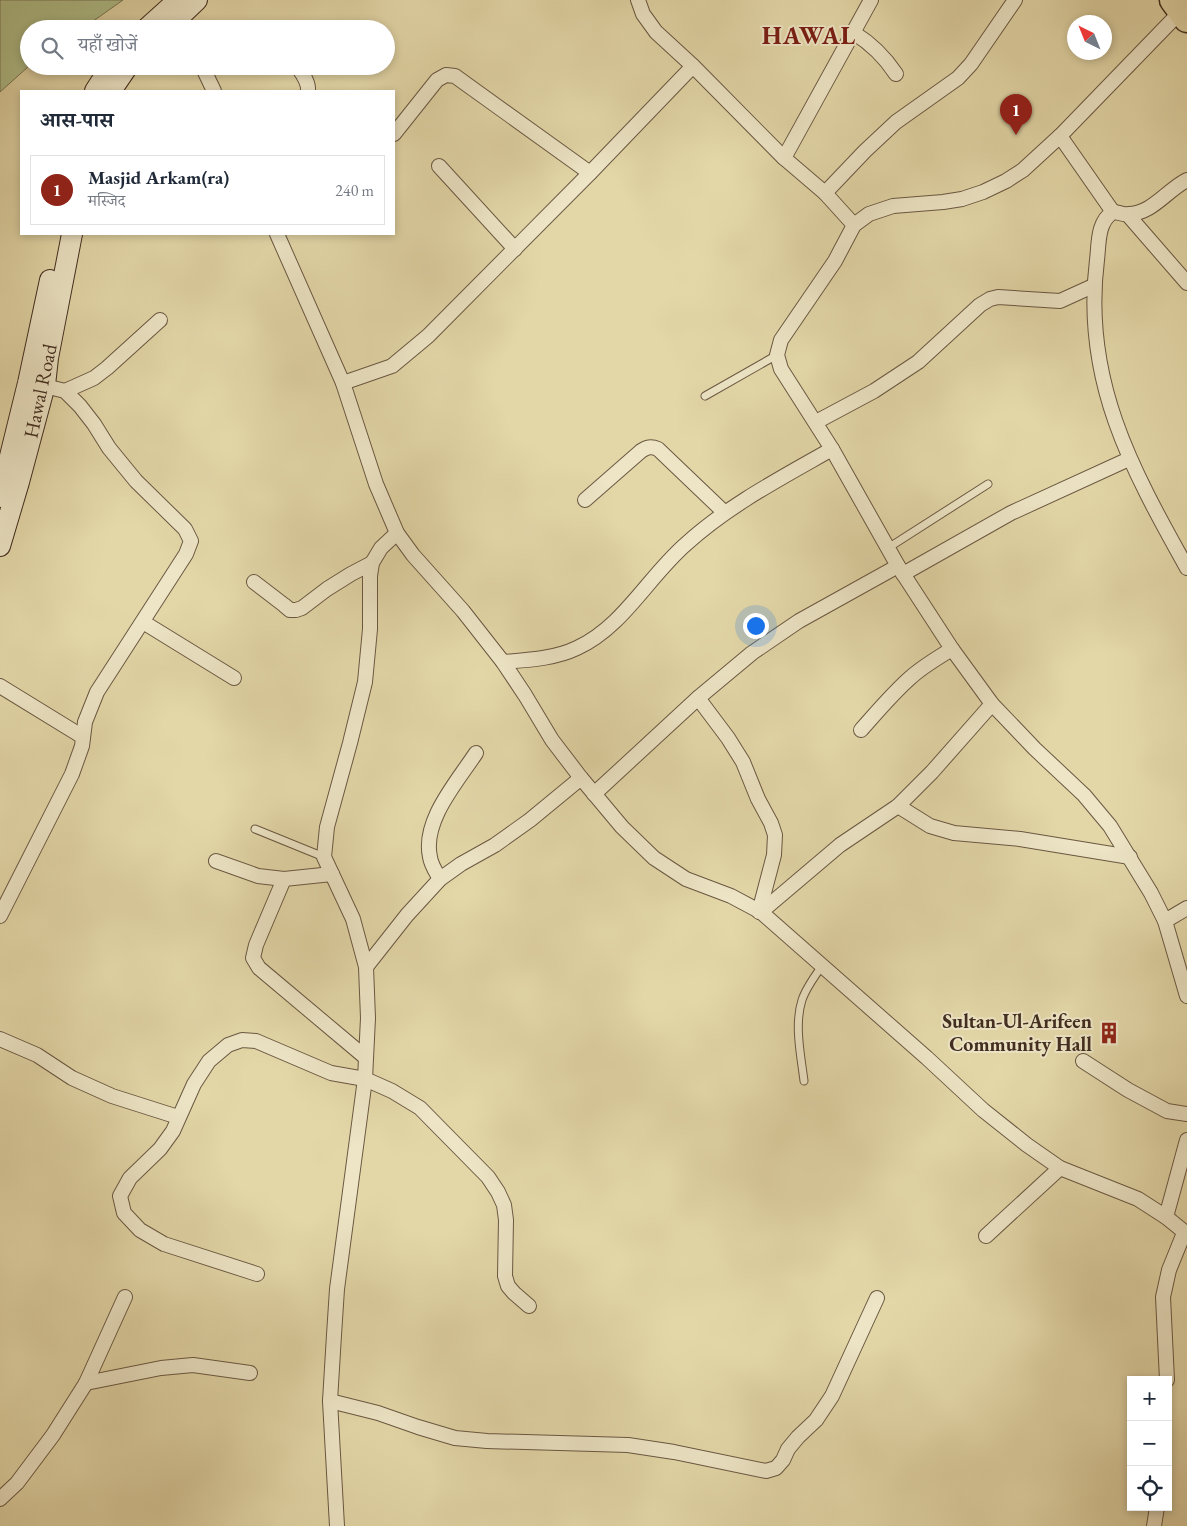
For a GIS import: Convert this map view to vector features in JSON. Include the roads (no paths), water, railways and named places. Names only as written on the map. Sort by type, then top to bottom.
[{"type":"main road","points":[[163,20],[197,0]]},
{"type":"main road","points":[[96,90],[104,75]]},
{"type":"main road","points":[[111,90],[122,75]]},
{"type":"main road","name":"Hawal Road","points":[[0,546],[19,482],[59,235]]},
{"type":"main road","name":"Hawal Road","points":[[0,497],[36,384],[48,358],[72,235]]},
{"type":"street","points":[[638,0],[643,14],[656,32],[693,66],[784,158],[825,193],[854,225]]},
{"type":"street","points":[[784,158],[871,0]]},
{"type":"street","points":[[825,193],[865,150],[896,122],[958,78],[971,64],[1015,0]]},
{"type":"street","points":[[1182,9],[1060,136],[1023,170],[983,192],[962,199],[893,206],[868,214],[854,225],[835,261],[781,340],[777,355],[781,369],[832,449],[900,570],[952,649],[992,704],[1084,795],[1110,826],[1130,856],[1165,921],[1187,996]]},
{"type":"street","points":[[854,33],[879,51],[896,74]]},
{"type":"street","points":[[343,383],[392,366],[428,336],[693,66]]},
{"type":"street","points":[[206,75],[214,90]]},
{"type":"street","points":[[303,75],[308,90]]},
{"type":"street","points":[[395,133],[437,80],[446,75],[455,76],[590,173]]},
{"type":"street","points":[[1060,136],[1112,212],[1128,214],[1152,207],[1179,184],[1187,180]]},
{"type":"street","points":[[439,166],[515,249]]},
{"type":"street","points":[[1112,212],[1105,219],[1100,229],[1094,286],[1100,372],[1112,414],[1129,459],[1187,568]]},
{"type":"street","points":[[1128,214],[1187,283]]},
{"type":"street","points":[[277,235],[343,383],[376,484],[397,533],[463,611],[502,662],[552,740],[622,827],[654,858],[686,879],[731,896],[760,912],[928,1058],[983,1110],[1027,1145],[1060,1168],[1138,1199],[1186,1233],[1169,1270],[1164,1298],[1167,1376]]},
{"type":"street","points":[[816,422],[874,391],[918,362],[980,305],[990,299],[998,297],[1060,301],[1094,286]]},
{"type":"street","points":[[65,391],[94,378],[160,320]]},
{"type":"street","points":[[0,916],[72,774],[82,746],[85,722],[97,692],[186,554],[191,541],[185,529],[136,481],[109,448],[80,406],[65,391],[36,384]]},
{"type":"street","points":[[585,500],[641,451],[653,446],[724,512]]},
{"type":"street","points":[[502,662],[546,657],[576,649],[596,638],[616,620],[684,545],[724,512],[832,449]]},
{"type":"street","points":[[594,794],[698,698],[752,653],[799,621],[1011,513],[1129,459]]},
{"type":"street","points":[[337,1526],[330,1401],[337,1289],[365,1078],[368,1018],[366,967],[353,919],[324,857],[327,827],[365,682],[370,629],[370,576],[372,563],[380,548],[397,533]]},
{"type":"street","points":[[254,582],[290,610],[296,610],[302,608],[351,574],[372,563]]},
{"type":"street","points":[[143,622],[234,678]]},
{"type":"street","points":[[861,730],[911,677],[930,662],[952,649]]},
{"type":"street","points":[[0,686],[83,737]]},
{"type":"street","points":[[698,698],[728,738],[743,762],[758,799],[771,823],[774,836],[774,855],[760,912]]},
{"type":"street","points":[[760,912],[840,845],[898,806],[932,772],[992,704]]},
{"type":"street","points":[[440,878],[430,859],[428,841],[431,826],[441,807],[476,754]]},
{"type":"street","points":[[366,967],[407,915],[440,878],[496,845],[581,778]]},
{"type":"street","points":[[898,806],[930,826],[954,833],[1020,839],[1130,856]]},
{"type":"street","points":[[216,860],[258,876],[284,879],[332,874]]},
{"type":"street","points":[[284,879],[256,945],[253,958],[259,968],[365,1057]]},
{"type":"street","points":[[1165,921],[1187,908]]},
{"type":"street","points":[[0,1039],[37,1055],[72,1078],[112,1096],[178,1117]]},
{"type":"street","points":[[258,1274],[164,1244],[140,1230],[124,1214],[120,1196],[130,1178],[160,1149],[173,1131],[194,1084],[209,1061],[228,1045],[242,1040],[256,1041],[294,1059],[331,1073],[365,1078],[392,1091],[420,1108],[463,1151],[498,1192],[504,1206],[506,1220],[505,1276],[508,1286],[529,1306]]},
{"type":"street","points":[[1082,1061],[1128,1090],[1167,1111],[1187,1114]]},
{"type":"street","points":[[1166,1217],[1187,1140]]},
{"type":"street","points":[[986,1236],[1060,1168]]},
{"type":"street","points":[[0,1499],[17,1483],[53,1435],[86,1383],[126,1297]]},
{"type":"street","points":[[330,1401],[378,1412],[418,1428],[455,1438],[487,1441],[628,1445],[674,1452],[766,1471],[776,1468],[783,1460],[788,1449],[816,1420],[832,1396],[877,1298]]},
{"type":"street","points":[[86,1383],[161,1368],[193,1365],[250,1372]]},
{"type":"street","points":[[1154,1526],[1157,1511]]},
{"type":"lane","points":[[705,396],[777,355]]},
{"type":"lane","points":[[888,548],[988,484]]},
{"type":"lane","points":[[255,829],[324,857]]},
{"type":"lane","points":[[804,1082],[799,1017],[802,1000],[809,984],[822,966]]},
{"type":"place","name":"Masjid Arkam(ra)","points":[[1016,135]]},
{"type":"place","name":"Sultan-Ul-Arifeen Community Hall","points":[[1109,1033]]},
{"type":"district","name":"HAWAL","points":[[809,35]]}]
